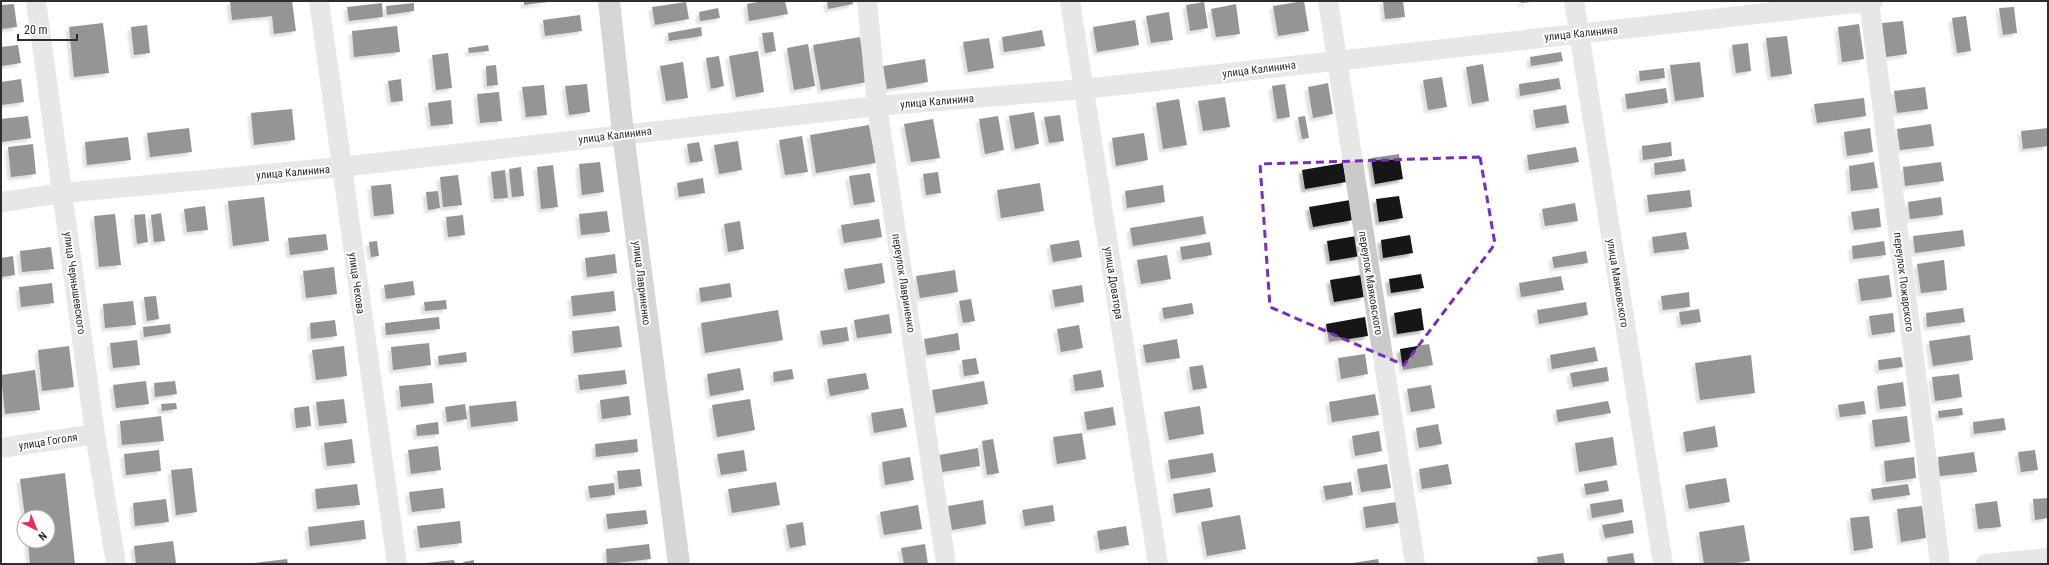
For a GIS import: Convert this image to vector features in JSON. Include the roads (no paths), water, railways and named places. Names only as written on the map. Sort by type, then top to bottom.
[{"type":"main road","name":"улица Лавриненко","points":[[609,1],[623,134],[679,564]]},
{"type":"street","name":"улица Чернышевского","points":[[36,1],[95,434],[116,564]]},
{"type":"street","name":"улица Чехова","points":[[319,1],[397,564]]},
{"type":"street","name":"переулок Лавриненко","points":[[867,1],[877,106],[946,564]]},
{"type":"street","name":"улица Доватора","points":[[1070,1],[1158,564]]},
{"type":"street","name":"переулок Маяковского","points":[[1328,1],[1415,564]]},
{"type":"street","name":"улица Маяковского","points":[[1574,1],[1663,564]]},
{"type":"street","name":"переулок Пожарского","points":[[1869,1],[1940,564]]},
{"type":"street","name":"улица Калинина","points":[[1,202],[63,193],[341,167],[877,106],[1084,89],[1873,1]]},
{"type":"street","name":"улица Гоголя","points":[[1,448],[95,434]]},
{"type":"street","points":[[1986,564],[2048,558]]}]
